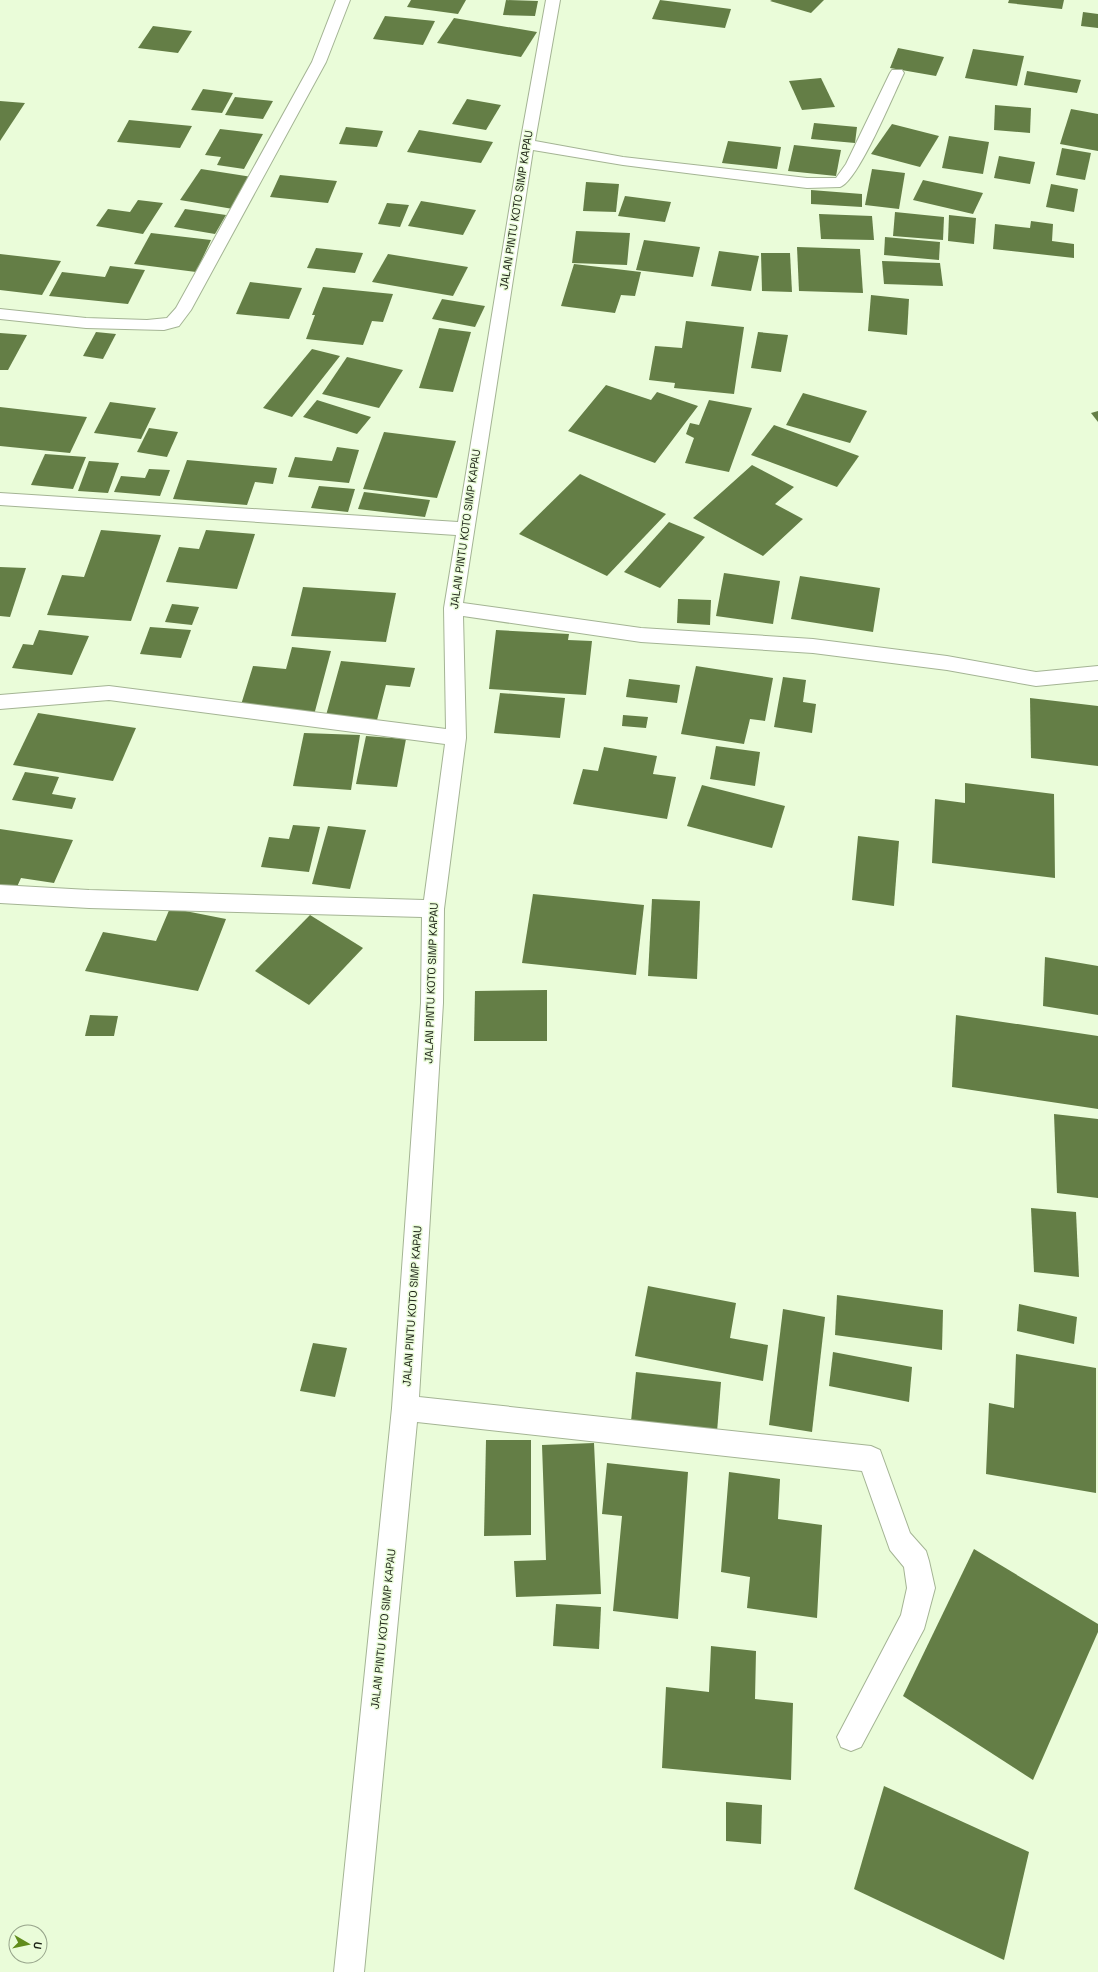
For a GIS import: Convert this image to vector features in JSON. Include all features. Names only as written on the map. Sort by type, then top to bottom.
[{"type":"street","points":[[0,314],[86,323],[164,325],[173,322],[183,310],[319,62],[343,0]]},
{"type":"street","name":"JALAN PINTU KOTO SIMP KAPAU","points":[[349,1972],[405,1408],[432,1003],[433,909],[456,738],[453,608],[464,529],[527,144],[553,0]]},
{"type":"street","points":[[527,144],[623,161],[807,184],[840,182],[853,164],[897,73]]},
{"type":"street","points":[[0,499],[464,529]]},
{"type":"street","points":[[453,608],[641,635],[821,647],[947,663],[1036,679],[1098,673]]},
{"type":"street","points":[[0,702],[110,693],[456,738]]},
{"type":"street","points":[[0,894],[97,899],[433,909]]},
{"type":"street","points":[[405,1408],[872,1460],[899,1541],[916,1561],[921,1588],[914,1619],[851,1737]]},
{"type":"building","points":[[411,0],[466,0],[458,14],[407,7]]},
{"type":"building","points":[[506,0],[538,1],[535,16],[503,15]]},
{"type":"building","points":[[660,0],[731,9],[725,28],[652,19]]},
{"type":"building","points":[[824,0],[811,13],[770,1]]},
{"type":"building","points":[[1009,0],[1064,0],[1062,9],[1008,3]]},
{"type":"building","points":[[1083,12],[1098,14],[1098,28],[1081,26]]},
{"type":"building","points":[[385,16],[435,21],[423,45],[373,39]]},
{"type":"building","points":[[454,18],[537,32],[521,57],[437,43]]},
{"type":"building","points":[[153,26],[192,31],[178,53],[138,48]]},
{"type":"building","points":[[898,48],[944,57],[936,76],[890,68]]},
{"type":"building","points":[[973,49],[1024,56],[1017,86],[965,78]]},
{"type":"building","points":[[1027,71],[1081,80],[1077,93],[1024,85]]},
{"type":"building","points":[[821,78],[835,107],[802,110],[789,81]]},
{"type":"building","points":[[203,89],[233,93],[222,113],[191,110]]},
{"type":"building","points":[[235,97],[273,101],[263,119],[225,115]]},
{"type":"building","points":[[467,99],[501,105],[486,130],[452,124]]},
{"type":"building","points":[[0,101],[25,103],[0,141]]},
{"type":"building","points":[[995,105],[1031,108],[1030,133],[994,130]]},
{"type":"building","points":[[1071,109],[1098,114],[1098,151],[1060,144]]},
{"type":"building","points":[[129,120],[192,126],[180,148],[117,142]]},
{"type":"building","points":[[814,123],[857,127],[855,143],[811,139]]},
{"type":"building","points":[[892,124],[939,136],[920,167],[871,154]]},
{"type":"building","points":[[346,127],[383,131],[377,147],[339,144]]},
{"type":"building","points":[[220,129],[263,134],[244,169],[217,165],[221,157],[205,155]]},
{"type":"building","points":[[419,130],[493,142],[481,163],[407,152]]},
{"type":"building","points":[[949,136],[989,142],[983,174],[942,168]]},
{"type":"building","points":[[728,141],[781,147],[777,169],[722,163]]},
{"type":"building","points":[[794,145],[841,150],[836,176],[788,171]]},
{"type":"building","points":[[1062,148],[1091,153],[1085,180],[1056,175]]},
{"type":"building","points":[[999,156],[1035,162],[1030,184],[994,178]]},
{"type":"building","points":[[201,169],[252,177],[233,209],[180,200]]},
{"type":"building","points":[[872,169],[905,173],[899,209],[865,205]]},
{"type":"building","points":[[280,175],[337,181],[328,203],[270,197]]},
{"type":"building","points":[[923,180],[983,193],[973,214],[913,200]]},
{"type":"building","points":[[586,182],[619,184],[616,212],[583,211]]},
{"type":"building","points":[[1051,184],[1078,189],[1074,212],[1046,207]]},
{"type":"building","points":[[811,190],[862,194],[862,207],[811,204]]},
{"type":"building","points":[[625,196],[671,202],[665,222],[618,216]]},
{"type":"building","points":[[138,200],[163,203],[143,234],[96,226],[108,209],[130,212]]},
{"type":"building","points":[[421,201],[476,210],[463,235],[408,226]]},
{"type":"building","points":[[387,203],[409,205],[400,227],[378,224]]},
{"type":"building","points":[[185,209],[226,215],[215,234],[174,227]]},
{"type":"building","points":[[895,212],[944,217],[943,240],[893,236]]},
{"type":"building","points":[[819,214],[872,216],[874,240],[821,239]]},
{"type":"building","points":[[949,215],[976,218],[974,244],[948,241]]},
{"type":"building","points":[[1031,221],[1053,224],[1052,241],[1074,244],[1074,258],[993,249],[995,224],[1030,228]]},
{"type":"building","points":[[576,231],[630,233],[627,265],[572,263]]},
{"type":"building","points":[[151,233],[211,240],[196,272],[134,264]]},
{"type":"building","points":[[885,237],[940,242],[939,260],[884,255]]},
{"type":"building","points":[[644,240],[700,247],[693,277],[636,270]]},
{"type":"building","points":[[797,247],[860,249],[863,293],[799,291]]},
{"type":"building","points":[[316,248],[363,253],[355,273],[307,268]]},
{"type":"building","points":[[719,251],[759,256],[751,291],[711,286]]},
{"type":"building","points":[[761,253],[790,253],[792,292],[762,291]]},
{"type":"building","points":[[0,254],[61,261],[42,295],[0,290]]},
{"type":"building","points":[[388,254],[468,267],[453,296],[372,282]]},
{"type":"building","points":[[882,261],[940,263],[943,286],[884,284]]},
{"type":"building","points":[[574,264],[641,272],[635,296],[621,295],[615,313],[561,306]]},
{"type":"building","points":[[110,266],[145,270],[128,304],[49,296],[62,272],[105,277]]},
{"type":"building","points":[[250,282],[302,288],[289,319],[236,314]]},
{"type":"building","points":[[323,287],[393,294],[383,322],[372,321],[363,345],[306,339],[315,315],[312,315]]},
{"type":"building","points":[[871,295],[909,299],[907,335],[868,331]]},
{"type":"building","points":[[442,299],[485,306],[475,327],[432,319]]},
{"type":"building","points":[[686,321],[744,327],[734,394],[674,388],[675,383],[649,380],[655,346],[682,348]]},
{"type":"building","points":[[439,328],[471,332],[453,392],[419,388]]},
{"type":"building","points":[[96,332],[116,334],[103,359],[83,356]]},
{"type":"building","points":[[758,332],[788,335],[781,372],[751,368]]},
{"type":"building","points":[[0,333],[27,335],[8,370],[0,370]]},
{"type":"building","points":[[312,349],[340,356],[292,417],[263,408]]},
{"type":"building","points":[[347,357],[403,370],[379,408],[322,394]]},
{"type":"building","points":[[606,385],[651,400],[657,392],[698,406],[655,463],[568,431]]},
{"type":"building","points":[[803,393],[867,411],[850,443],[786,425]]},
{"type":"building","points":[[317,400],[371,417],[357,434],[303,417]]},
{"type":"building","points":[[709,400],[752,408],[729,472],[685,463],[694,438],[686,434],[690,423],[699,425]]},
{"type":"building","points":[[110,402],[156,408],[141,439],[94,433]]},
{"type":"building","points":[[0,407],[87,417],[70,453],[0,446]]},
{"type":"building","points":[[1098,411],[1098,422],[1091,413]]},
{"type":"building","points":[[774,425],[859,456],[837,487],[751,455]]},
{"type":"building","points":[[149,428],[178,432],[167,457],[137,452]]},
{"type":"building","points":[[384,432],[456,441],[437,498],[363,489]]},
{"type":"building","points":[[337,447],[359,450],[349,483],[288,477],[295,457],[332,461]]},
{"type":"building","points":[[45,454],[86,457],[73,489],[31,485]]},
{"type":"building","points":[[187,460],[277,468],[273,484],[255,482],[247,505],[173,499]]},
{"type":"building","points":[[89,461],[119,463],[108,493],[78,491]]},
{"type":"building","points":[[752,465],[794,487],[775,504],[803,519],[763,556],[693,518]]},
{"type":"building","points":[[149,469],[170,470],[160,496],[114,492],[121,476],[145,478]]},
{"type":"building","points":[[580,474],[666,514],[607,576],[519,534]]},
{"type":"building","points":[[319,486],[355,489],[348,512],[311,508]]},
{"type":"building","points":[[364,492],[430,500],[425,517],[358,509]]},
{"type":"building","points":[[669,522],[705,537],[660,588],[624,572]]},
{"type":"building","points":[[101,530],[161,535],[131,621],[47,615],[62,575],[84,577]]},
{"type":"building","points":[[206,530],[255,534],[237,589],[166,582],[179,547],[199,549]]},
{"type":"building","points":[[0,567],[26,568],[10,617],[0,616]]},
{"type":"building","points":[[724,573],[780,581],[773,624],[716,616]]},
{"type":"building","points":[[800,576],[880,588],[873,632],[791,619]]},
{"type":"building","points":[[303,587],[396,593],[386,642],[291,636]]},
{"type":"building","points":[[678,599],[711,600],[710,625],[677,623]]},
{"type":"building","points":[[172,604],[199,607],[192,625],[165,622]]},
{"type":"building","points":[[150,627],[191,630],[181,658],[140,654]]},
{"type":"building","points":[[39,630],[89,636],[72,675],[12,668],[23,644],[33,645]]},
{"type":"building","points":[[496,630],[569,634],[568,640],[592,641],[586,695],[489,689]]},
{"type":"building","points":[[292,647],[331,651],[314,715],[240,708],[253,666],[286,669]]},
{"type":"building","points":[[341,661],[415,668],[410,687],[386,685],[376,724],[325,719]]},
{"type":"building","points":[[696,666],[773,678],[765,721],[750,719],[744,744],[681,734]]},
{"type":"building","points":[[783,677],[806,680],[803,702],[816,704],[812,733],[774,727]]},
{"type":"building","points":[[629,679],[680,685],[677,703],[626,697]]},
{"type":"building","points":[[500,693],[565,698],[560,738],[494,733]]},
{"type":"building","points":[[1030,698],[1098,706],[1098,766],[1031,758]]},
{"type":"building","points":[[38,713],[136,728],[113,781],[13,765]]},
{"type":"building","points":[[623,715],[648,717],[646,728],[622,726]]},
{"type":"building","points":[[304,733],[360,735],[351,790],[293,786]]},
{"type":"building","points":[[366,736],[406,739],[397,787],[356,784]]},
{"type":"building","points":[[716,746],[760,752],[755,786],[710,779]]},
{"type":"building","points":[[604,747],[657,756],[653,774],[676,777],[667,819],[573,804],[583,769],[598,771]]},
{"type":"building","points":[[25,772],[59,777],[52,794],[76,798],[72,809],[12,800]]},
{"type":"building","points":[[965,783],[1054,794],[1055,878],[932,863],[935,799],[965,803]]},
{"type":"building","points":[[702,785],[785,806],[772,848],[687,826]]},
{"type":"building","points":[[293,825],[320,827],[309,872],[261,867],[269,837],[289,839]]},
{"type":"building","points":[[328,826],[366,830],[350,889],[312,884]]},
{"type":"building","points":[[0,829],[73,840],[54,883],[21,878],[16,889],[0,887]]},
{"type":"building","points":[[858,836],[899,841],[894,906],[852,900]]},
{"type":"building","points":[[533,894],[644,905],[636,975],[522,963]]},
{"type":"building","points":[[652,899],[700,901],[697,979],[648,976]]},
{"type":"building","points":[[170,908],[226,919],[198,991],[85,971],[103,932],[156,941]]},
{"type":"building","points":[[310,915],[363,948],[309,1005],[255,971]]},
{"type":"building","points":[[1045,957],[1098,966],[1098,1015],[1043,1006]]},
{"type":"building","points":[[547,990],[547,1041],[474,1041],[475,991]]},
{"type":"building","points":[[90,1015],[118,1016],[114,1036],[85,1036]]},
{"type":"building","points":[[956,1015],[1098,1036],[1098,1109],[952,1087]]},
{"type":"building","points":[[1054,1114],[1098,1119],[1098,1198],[1057,1193]]},
{"type":"building","points":[[1031,1208],[1076,1212],[1079,1277],[1034,1272]]},
{"type":"building","points":[[648,1286],[736,1303],[730,1338],[768,1345],[763,1381],[635,1356]]},
{"type":"building","points":[[837,1295],[943,1310],[942,1350],[835,1335]]},
{"type":"building","points":[[1019,1304],[1077,1317],[1074,1344],[1017,1331]]},
{"type":"building","points":[[783,1309],[825,1317],[812,1432],[769,1425]]},
{"type":"building","points":[[313,1343],[347,1348],[335,1397],[300,1391]]},
{"type":"building","points":[[833,1352],[912,1367],[909,1402],[829,1386]]},
{"type":"building","points":[[1016,1354],[1096,1368],[1096,1493],[986,1474],[989,1403],[1014,1408]]},
{"type":"building","points":[[636,1372],[721,1382],[717,1432],[631,1421]]},
{"type":"building","points":[[486,1440],[531,1440],[531,1535],[484,1536]]},
{"type":"building","points":[[594,1443],[601,1594],[516,1597],[514,1561],[546,1560],[542,1445]]},
{"type":"building","points":[[607,1463],[688,1472],[678,1619],[613,1611],[622,1516],[602,1514]]},
{"type":"building","points":[[729,1472],[780,1479],[778,1519],[822,1525],[817,1618],[747,1608],[750,1577],[721,1572]]},
{"type":"building","points":[[974,1549],[1098,1624],[1098,1632],[1033,1780],[903,1696]]},
{"type":"building","points":[[556,1604],[601,1607],[599,1649],[553,1646]]},
{"type":"building","points":[[711,1646],[756,1651],[755,1699],[793,1703],[791,1780],[662,1768],[666,1687],[709,1692]]},
{"type":"building","points":[[884,1786],[1029,1852],[1004,1960],[854,1889]]},
{"type":"building","points":[[726,1802],[762,1805],[761,1844],[726,1841]]}]
